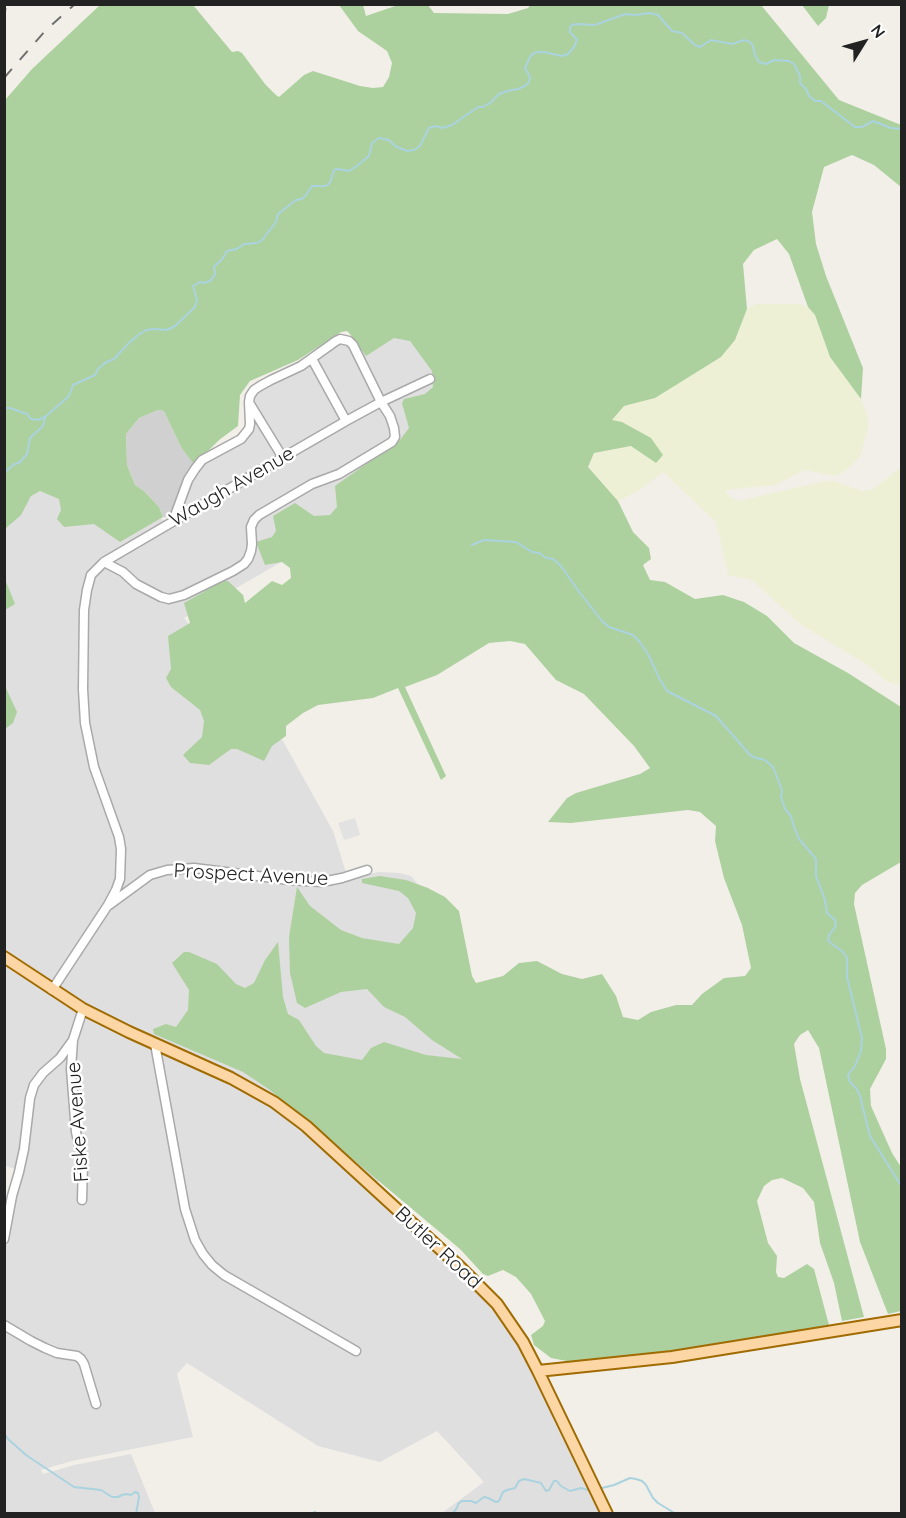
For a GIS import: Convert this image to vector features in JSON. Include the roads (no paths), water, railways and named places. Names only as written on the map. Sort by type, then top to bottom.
[{"type":"main road","name":"Butler Road","points":[[4,957],[83,1009],[255,1090],[306,1126],[497,1304],[514,1328],[538,1371],[607,1514]]},
{"type":"main road","points":[[538,1371],[672,1357],[902,1320]]},
{"type":"street","points":[[104,562],[123,572],[136,584],[161,597],[169,599],[184,595],[244,564],[251,551],[251,527],[259,514],[312,484],[339,474],[387,446],[395,437],[393,423],[349,341],[340,339],[336,341],[294,370],[260,386],[250,396],[249,429],[241,439],[202,460],[188,480],[173,521]]},
{"type":"street","points":[[312,359],[346,421]]},
{"type":"street","name":"Waugh Avenue","points":[[108,905],[120,879],[121,849],[115,822],[94,767],[85,723],[84,610],[91,575],[104,562],[173,521],[346,421],[430,379]]},
{"type":"street","points":[[249,402],[283,458]]},
{"type":"street","name":"Prospect Avenue","points":[[108,905],[150,875],[166,870],[194,868],[322,882],[367,870]]},
{"type":"street","points":[[52,990],[108,905]]},
{"type":"street","name":"Fiske Avenue","points":[[82,1200],[83,1164],[76,1132],[71,1070],[73,1040],[83,1009]]},
{"type":"street","points":[[4,1239],[24,1149],[30,1098],[34,1085],[43,1073],[60,1058],[73,1040]]},
{"type":"street","points":[[155,1044],[185,1209],[195,1240],[203,1254],[224,1275],[356,1351]]},
{"type":"street","points":[[4,1324],[45,1348],[81,1359],[96,1404]]},
{"type":"waterway","points":[[4,408],[27,414],[31,419],[38,420],[45,417],[69,396],[73,385],[95,375],[98,369],[114,359],[138,335],[146,330],[167,330],[175,326],[195,307],[197,300],[193,286],[200,282],[210,281],[215,275],[214,267],[227,251],[262,240],[276,222],[278,214],[296,200],[302,199],[312,186],[326,186],[330,183],[334,170],[349,171],[358,165],[369,156],[372,143],[379,138],[389,140],[395,146],[407,151],[414,150],[420,146],[429,128],[435,126],[443,128],[452,125],[478,107],[490,103],[499,94],[525,86],[530,77],[525,68],[531,55],[544,52],[562,56],[568,54],[574,47],[577,40],[570,32],[572,25],[595,25],[625,14],[650,13],[658,15],[672,31],[682,33],[700,47],[711,40],[732,44],[744,40],[753,46],[759,62],[766,64],[774,60],[789,61],[794,64],[800,76],[800,83],[809,96],[815,101],[821,101],[855,127],[862,127],[873,121],[891,128],[902,129]]},
{"type":"waterway","points":[[4,473],[27,454],[30,438],[43,426],[45,418]]},
{"type":"waterway","points":[[472,545],[484,540],[516,542],[532,552],[553,559],[561,566],[602,621],[609,627],[633,635],[639,641],[667,691],[716,716],[750,755],[765,760],[773,767],[782,790],[781,797],[785,809],[791,816],[799,839],[816,859],[816,876],[827,913],[835,920],[836,926],[828,940],[847,958],[847,977],[862,1038],[861,1051],[855,1066],[848,1075],[850,1082],[860,1096],[870,1136],[902,1187]]},
{"type":"waterway","points":[[4,1433],[26,1455],[74,1487],[101,1490],[112,1497],[138,1493],[136,1514]]},
{"type":"waterway","points":[[602,1488],[630,1478],[642,1481],[658,1503],[676,1514]]},
{"type":"waterway","points":[[452,1514],[462,1501],[476,1503],[484,1497],[499,1501],[503,1492],[515,1488],[519,1481],[524,1479],[541,1483],[546,1491],[554,1481],[570,1491],[581,1488],[588,1490]]},
{"type":"waterway","points":[[311,1514],[315,1512],[317,1514]]},
{"type":"railway","points":[[4,20],[6,4]]},
{"type":"railway","points":[[4,78],[45,31],[75,4]]}]
